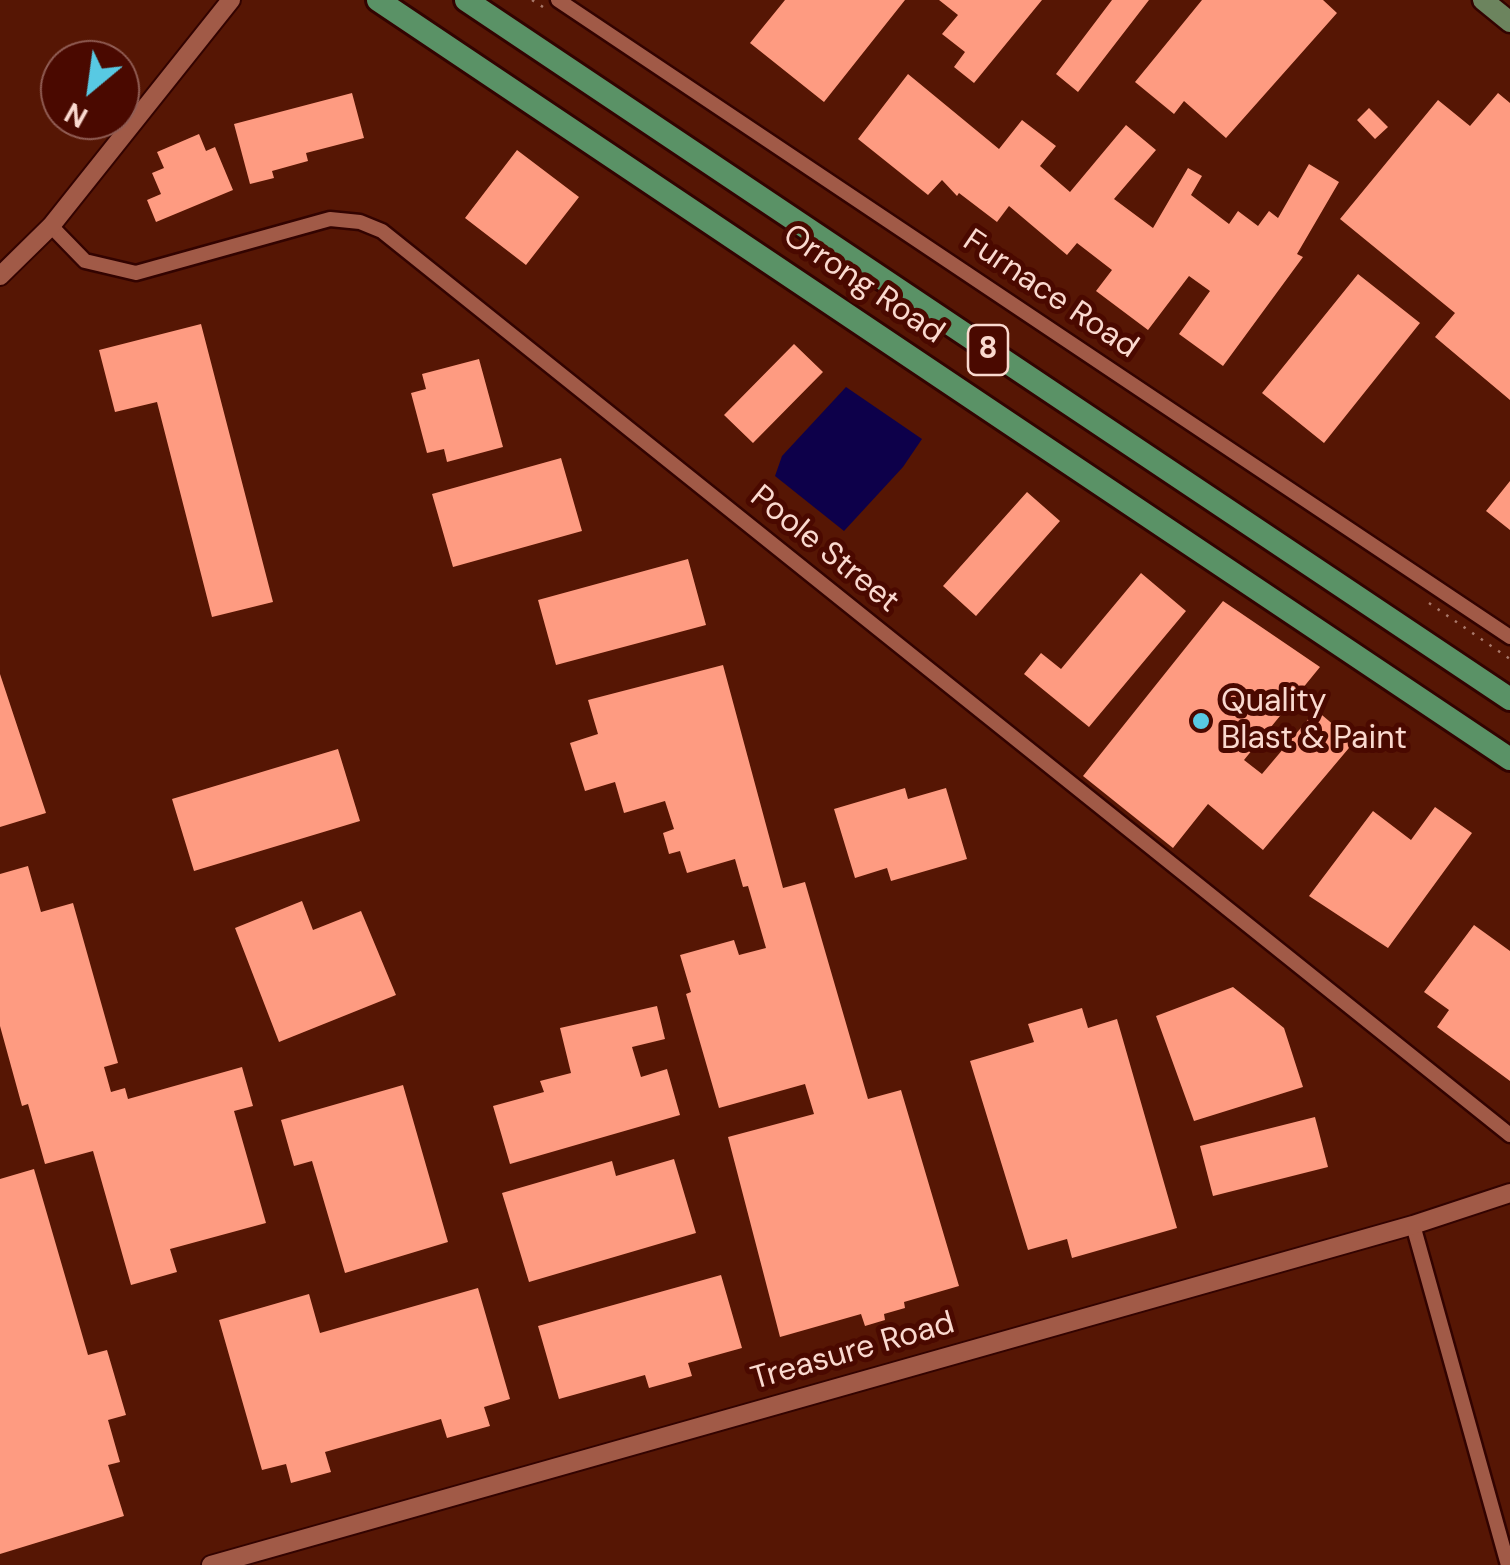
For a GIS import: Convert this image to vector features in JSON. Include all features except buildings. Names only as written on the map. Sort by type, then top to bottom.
[{"type":"highway","name":"Orrong Road","points":[[378,0],[1510,759]]},
{"type":"highway","name":"Orrong Road","points":[[466,0],[1510,698]]},
{"type":"main road","points":[[1482,0],[1510,22]]},
{"type":"street","name":"Furnace Road","points":[[558,0],[1510,637]]},
{"type":"street","points":[[0,276],[51,226],[233,3]]},
{"type":"street","name":"Poole Street","points":[[51,226],[85,261],[136,273],[330,219],[360,222],[382,230],[1510,1135]]},
{"type":"street","name":"Treasure Road","points":[[211,1565],[1414,1224],[1510,1193]]},
{"type":"street","points":[[1414,1224],[1508,1565]]},
{"type":"shaded area","points":[[846,387],[922,439],[903,467],[844,531],[775,476],[782,456]]},
{"type":"place","name":"Quality Blast & Paint","points":[[1201,721]]}]
